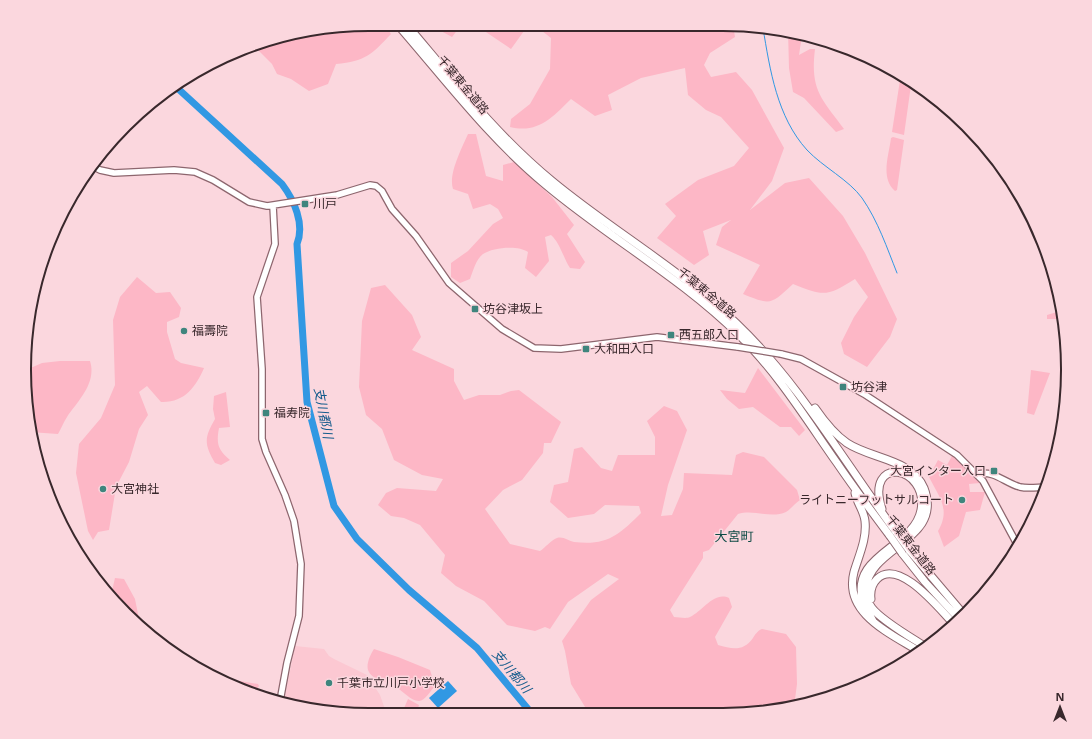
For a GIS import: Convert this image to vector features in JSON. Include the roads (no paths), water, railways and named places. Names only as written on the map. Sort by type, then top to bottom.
[{"type":"highway","name":"千葉東金道路","points":[[403,31],[499,143],[531,173],[563,199],[674,279],[740,336],[775,375],[854,487],[906,551],[960,611]]},
{"type":"highway","name":"千葉東金道路","points":[[412,31],[477,109],[525,158],[577,200],[688,282],[723,311],[770,356],[831,433],[840,454],[882,514],[893,534]]},
{"type":"highway","points":[[831,433],[848,443],[913,472],[921,482],[926,494],[927,511],[918,529],[909,539],[881,561],[868,580],[866,590],[868,601],[873,610],[921,644]]},
{"type":"highway","points":[[873,621],[864,603],[862,593],[863,581],[867,570],[875,560],[907,533],[919,518],[922,507],[921,496],[917,485],[911,477],[898,472],[890,472],[882,477],[878,485],[878,494],[882,514]]},
{"type":"highway","points":[[854,487],[855,494],[864,515],[865,530],[863,544],[854,573],[853,593],[862,612],[915,648]]},
{"type":"highway","name":"千葉東金道路","points":[[906,551],[925,582],[955,615]]},
{"type":"highway","points":[[877,612],[871,596],[872,587],[880,576],[896,574],[908,579],[950,620]]},
{"type":"street","points":[[97,169],[114,173],[174,170],[195,172],[213,180],[249,202],[262,206],[274,206],[301,202],[345,193],[370,185],[378,187],[392,209],[416,236],[449,283],[502,329],[534,348],[561,350],[657,337],[738,347],[794,356],[894,412],[957,455],[978,474],[1015,541]]},
{"type":"street","points":[[274,206],[275,244],[257,297],[262,369],[262,439],[294,521],[301,564],[299,616],[287,663],[281,696]]},
{"type":"street","points":[[978,474],[986,473],[995,475],[1021,487],[1040,487]]},
{"type":"water","points":[[448,681],[457,691],[438,708],[429,698]]},
{"type":"waterway","points":[[764,34],[776,92],[788,123],[797,137],[813,156],[857,191],[868,207],[877,225],[897,273]]},
{"type":"waterway","name":"支川都川","points":[[179,90],[282,184],[291,197],[297,212],[300,228],[297,244],[307,402],[334,506],[357,539],[409,590],[477,648],[527,708]]},
{"type":"place","name":"川戸","points":[[305,204]]},
{"type":"place","name":"坊谷津坂上","points":[[475,309]]},
{"type":"place","name":"福壽院","points":[[184,331]]},
{"type":"place","name":"西五郎入口","points":[[671,335]]},
{"type":"place","name":"大和田入口","points":[[586,349]]},
{"type":"place","name":"坊谷津","points":[[843,387]]},
{"type":"place","name":"福寿院","points":[[266,413]]},
{"type":"place","name":"大宮インター入口","points":[[994,471]]},
{"type":"place","name":"大宮神社","points":[[103,489]]},
{"type":"place","name":"ライトニーフットサルコート","points":[[962,500]]},
{"type":"place","name":"千葉市立川戸小学校","points":[[329,683]]},
{"type":"district","name":"大宮町","points":[[734,536]]}]
